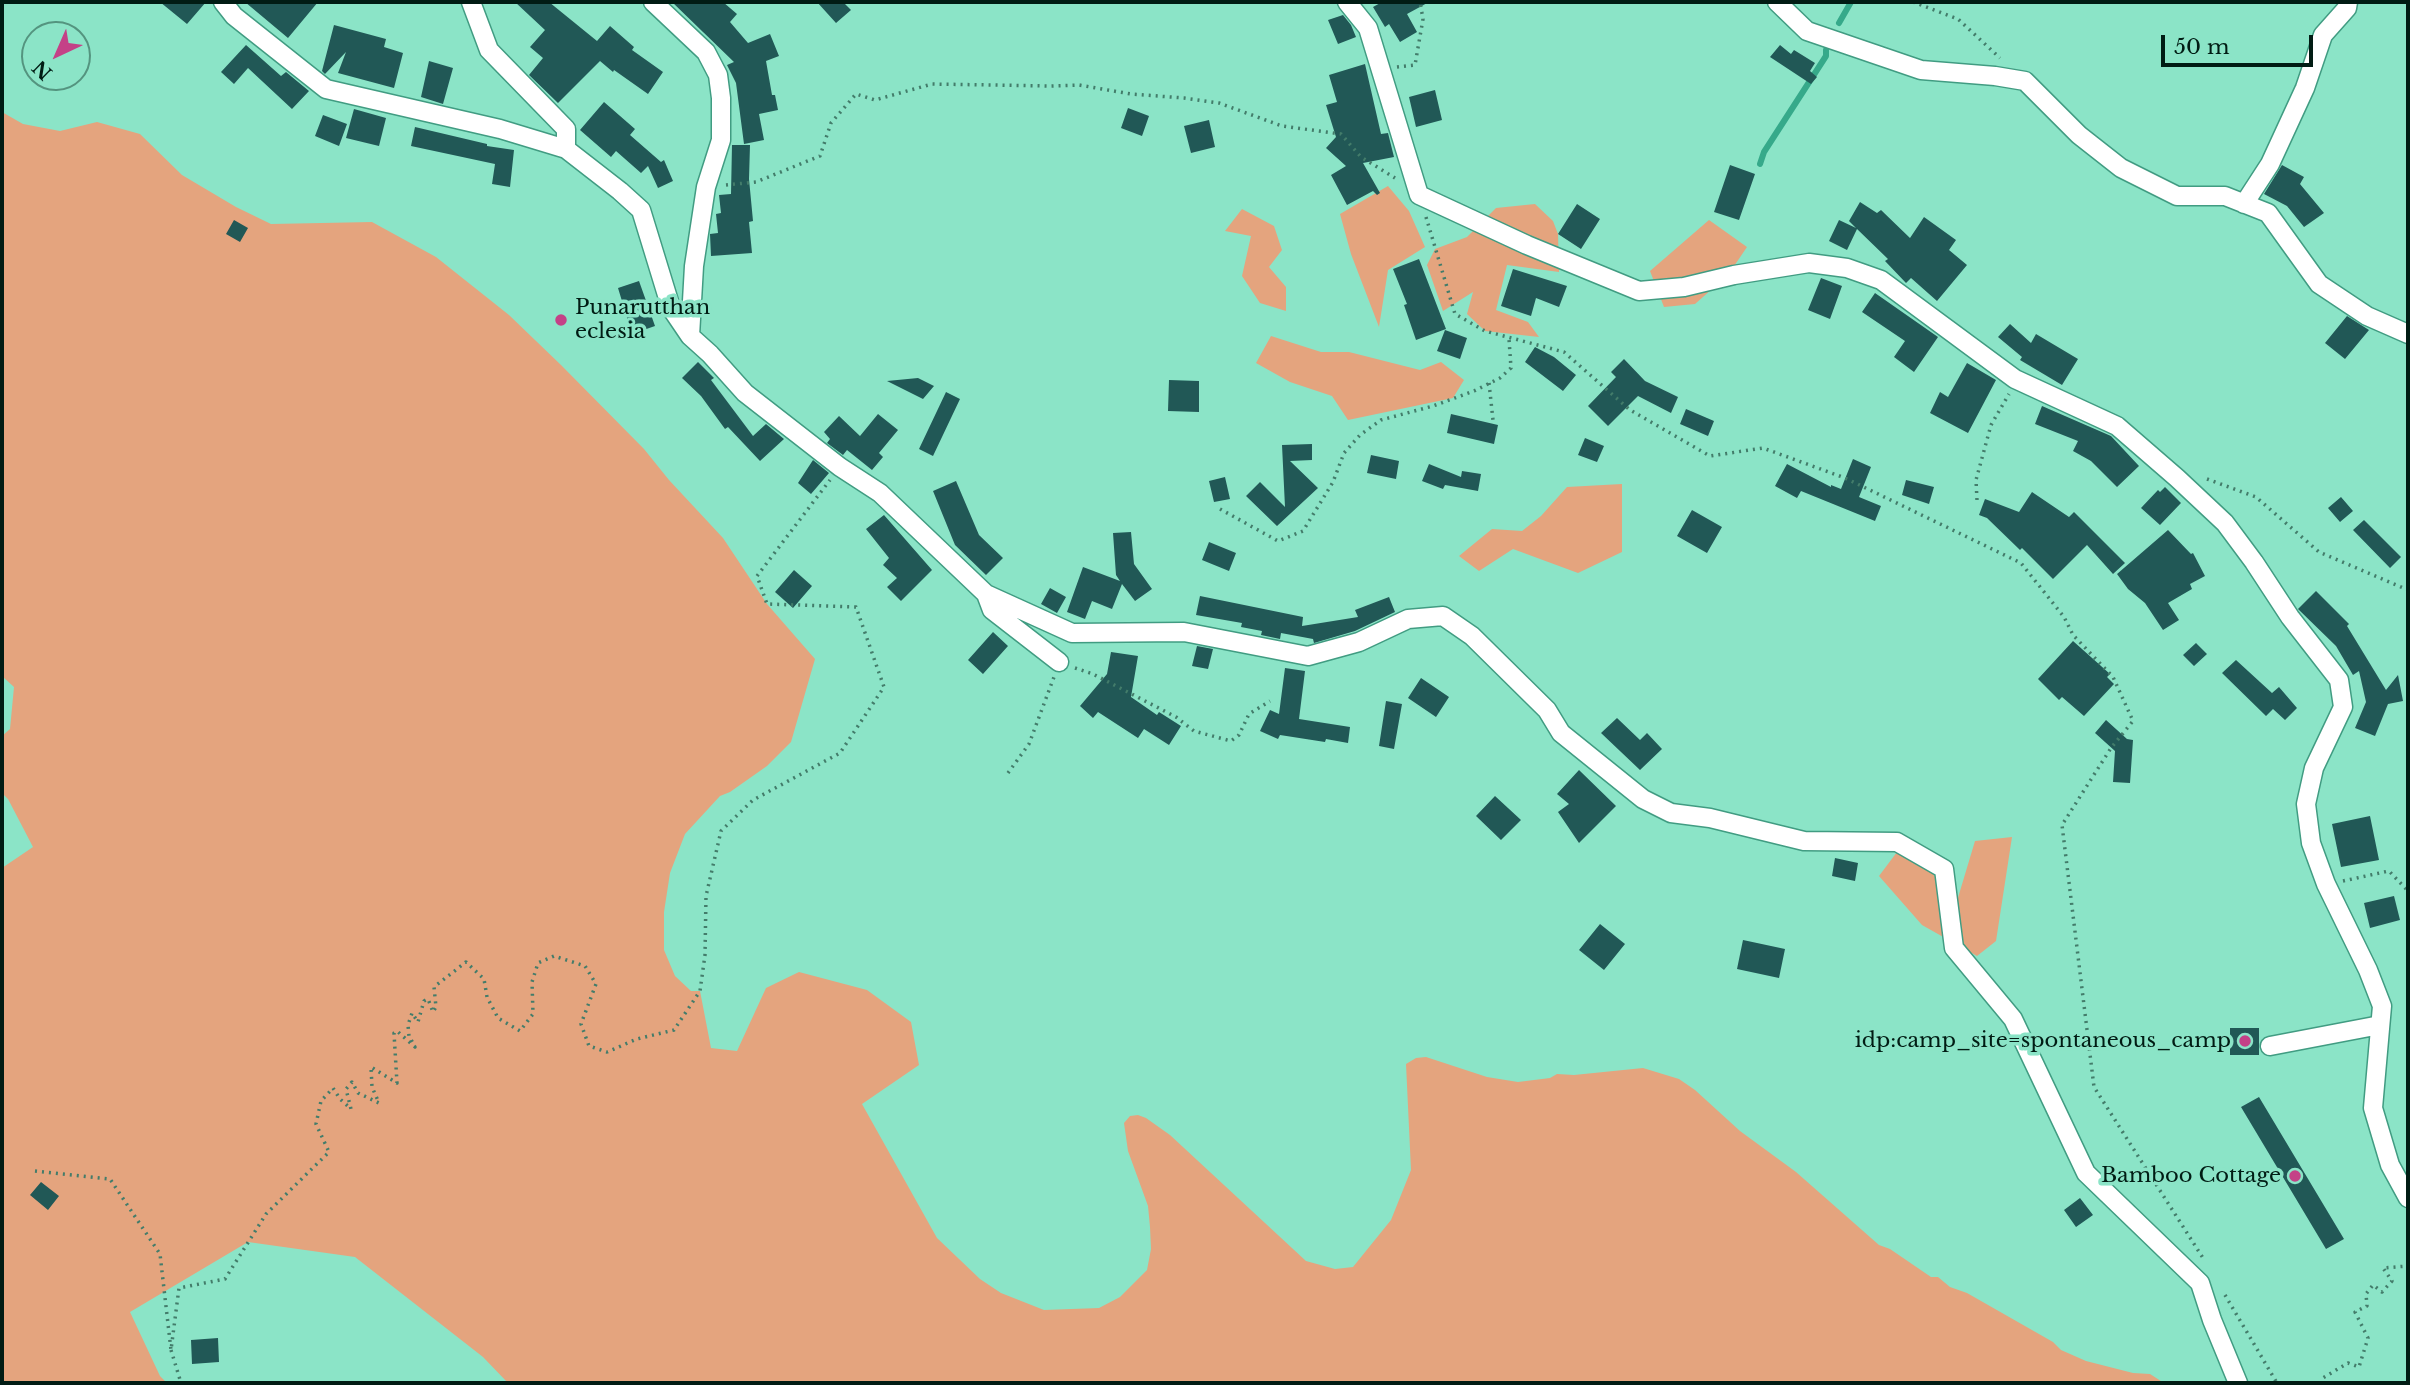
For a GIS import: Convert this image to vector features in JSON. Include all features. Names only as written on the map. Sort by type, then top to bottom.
[{"type":"street","points":[[223,2],[234,16],[326,89],[500,129],[566,149],[641,210],[671,308],[690,335],[745,393],[840,467],[880,493],[986,594],[1072,633],[1184,632],[1308,656],[1359,642],[1408,619],[1443,616],[1472,636],[1547,710],[1561,733],[1643,799],[1671,813],[1710,818],[1804,841],[1898,842],[1944,869],[1954,948],[2012,1019],[2085,1172],[2200,1283],[2238,1383]]},
{"type":"street","points":[[471,2],[489,50],[566,129],[566,149]]},
{"type":"street","points":[[653,2],[706,52],[718,75],[721,140],[706,187],[694,266],[690,335]]},
{"type":"street","points":[[1347,2],[1368,28],[1419,195],[1527,245],[1639,290],[1684,287],[1734,275],[1809,263],[1847,268],[1881,281],[2015,379],[2117,426],[2225,523],[2290,617],[2339,680],[2343,707],[2314,768],[2306,804],[2311,843],[2326,884],[2368,970],[2382,1006],[2373,1108],[2390,1165],[2408,1198]]},
{"type":"street","points":[[1777,2],[1807,32],[1921,70],[2025,81],[2079,135],[2121,168],[2177,196],[2225,196],[2268,213],[2319,284],[2367,316],[2408,334]]},
{"type":"street","points":[[2244,204],[2276,152],[2305,88],[2323,35],[2347,8],[2348,2]]},
{"type":"street","points":[[986,594],[992,610],[1059,662]]},
{"type":"street","points":[[2270,1046],[2380,1025]]},
{"type":"path","points":[[1381,69],[1415,65],[1423,19],[1420,2]]},
{"type":"path","points":[[1913,2],[1958,19],[2025,81]]},
{"type":"path","points":[[706,187],[757,181],[820,156],[831,123],[856,94],[875,100],[932,83],[1079,85],[1131,94],[1184,98],[1219,103],[1282,127],[1341,134],[1361,157],[1419,195],[1455,314],[1485,331],[1563,352],[1630,411],[1710,456],[1763,448],[1845,478],[2021,563],[2064,617],[2073,635],[2113,677],[2133,720],[2111,748],[2062,825],[2094,1087],[2204,1259]]},
{"type":"path","points":[[1220,509],[1278,541],[1303,531],[1333,482],[1344,453],[1360,435],[1381,420],[1433,406],[1500,378],[1511,368],[1509,339]]},
{"type":"path","points":[[1977,500],[1976,480],[1991,425],[2015,379]]},
{"type":"path","points":[[1489,383],[1493,420]]},
{"type":"path","points":[[171,1350],[179,1288],[225,1279],[266,1214],[329,1152],[316,1124],[321,1101],[333,1088],[351,1109],[346,1089],[352,1082],[358,1093],[379,1103],[372,1087],[371,1067],[397,1083],[394,1033],[397,1031],[415,1047],[409,1036],[408,1025],[412,1013],[418,1022],[428,999],[433,1012],[436,1007],[434,987],[466,962],[484,979],[487,998],[498,1018],[520,1031],[533,1014],[532,982],[538,963],[554,956],[585,966],[596,984],[582,1024],[589,1046],[607,1052],[637,1039],[674,1030],[700,991],[705,955],[706,896],[721,831],[753,800],[840,753],[884,687],[856,607],[767,604],[757,576],[840,467]]},
{"type":"path","points":[[2177,478],[2207,478],[2256,498],[2319,552],[2408,590]]},
{"type":"path","points":[[1008,772],[1029,744],[1059,662],[1093,674],[1165,711],[1194,731],[1231,741],[1239,735],[1250,714],[1270,701]]},
{"type":"path","points":[[2326,884],[2389,871],[2408,891]]},
{"type":"path","points":[[36,1171],[110,1179],[160,1254],[171,1350],[181,1383]]},
{"type":"path","points":[[2321,1383],[2321,1379],[2348,1363],[2359,1367],[2368,1338],[2355,1312],[2367,1306],[2366,1294],[2373,1285],[2382,1292],[2392,1281],[2383,1268],[2408,1266]]},
{"type":"path","points":[[2224,1293],[2277,1383]]},
{"type":"shaded area","points":[[2,112],[23,124],[60,131],[97,122],[140,134],[182,175],[271,224],[372,222],[436,257],[509,315],[561,365],[644,449],[723,538],[767,604],[815,659],[791,742],[767,766],[720,796],[685,834],[670,873],[664,912],[664,950],[675,976],[691,991],[700,991],[711,1048],[737,1051],[766,988],[799,972],[867,990],[911,1022],[919,1065],[862,1104],[937,1238],[980,1279],[1001,1293],[1044,1310],[1099,1308],[1120,1297],[1147,1270],[1151,1249],[1148,1206],[1128,1151],[1124,1123],[1130,1116],[1146,1118],[1170,1135],[1306,1261],[1335,1269],[1353,1267],[1391,1220],[1411,1170],[1406,1064],[1416,1058],[1426,1057],[1487,1077],[1518,1082],[1550,1078],[1557,1074],[1574,1075],[1643,1068],[1679,1079],[1695,1090],[1740,1131],[1796,1172],[1879,1245],[1890,1249],[1931,1277],[1938,1277],[1950,1287],[1967,1293],[2053,1342],[2061,1350],[2086,1361],[2133,1373],[2150,1374],[2164,1383],[508,1383],[483,1357],[355,1257],[248,1242],[130,1312],[160,1376],[167,1383],[2,1383],[2,868],[33,847],[8,799],[2,793],[2,736],[10,729],[14,687],[2,676]]},
{"type":"shaded area","points":[[1388,186],[1409,211],[1425,247],[1388,270],[1379,327],[1351,254],[1340,214]]},
{"type":"shaded area","points":[[1535,204],[1553,221],[1558,234],[1559,272],[1507,265],[1496,310],[1528,322],[1539,337],[1485,331],[1467,314],[1473,292],[1443,311],[1427,265],[1435,249],[1467,237],[1496,208]]},
{"type":"shaded area","points":[[1242,209],[1274,226],[1282,250],[1269,267],[1286,287],[1286,311],[1260,303],[1242,276],[1251,236],[1225,231]]},
{"type":"shaded area","points":[[1709,220],[1747,247],[1728,275],[1695,304],[1664,307],[1650,271]]},
{"type":"shaded area","points":[[1271,336],[1321,352],[1349,352],[1420,370],[1441,362],[1464,380],[1453,398],[1348,420],[1332,396],[1290,382],[1256,363]]},
{"type":"shaded area","points":[[1622,484],[1622,552],[1578,573],[1513,549],[1479,571],[1459,556],[1492,529],[1522,531],[1541,516],[1567,487]]},
{"type":"shaded area","points":[[2012,837],[1996,941],[1977,956],[1922,925],[1879,876],[1897,852],[1928,864],[1938,883],[1957,901],[1975,841]]},
{"type":"building","points":[[160,2],[206,2],[187,24]]},
{"type":"building","points":[[245,2],[318,2],[288,38]]},
{"type":"building","points":[[515,2],[549,2],[597,41],[610,26],[634,47],[632,50],[663,72],[648,94],[600,61],[558,103],[529,75],[543,58],[530,47],[545,30]]},
{"type":"building","points":[[672,2],[723,2],[737,14],[730,22],[748,43],[770,34],[779,56],[766,61],[772,95],[775,95],[778,110],[759,114],[764,140],[744,144],[736,83],[727,65],[734,62]]},
{"type":"building","points":[[817,2],[843,2],[851,10],[836,23]]},
{"type":"building","points":[[1382,2],[1429,2],[1407,14],[1417,32],[1400,42],[1389,24],[1385,27],[1373,7]]},
{"type":"building","points":[[1343,15],[1356,37],[1338,44],[1328,20]]},
{"type":"building","points":[[334,25],[386,39],[384,47],[403,53],[394,88],[338,73],[346,52],[325,74],[322,71]]},
{"type":"building","points":[[246,45],[281,76],[286,72],[309,91],[292,109],[248,68],[234,84],[221,72]]},
{"type":"building","points":[[1780,45],[1791,54],[1794,50],[1815,63],[1810,71],[1817,77],[1811,84],[1770,57]]},
{"type":"building","points":[[429,61],[453,68],[443,104],[421,97]]},
{"type":"building","points":[[1365,64],[1381,134],[1388,133],[1394,157],[1363,163],[1380,193],[1377,195],[1373,191],[1347,205],[1331,175],[1346,166],[1326,148],[1336,137],[1326,105],[1337,102],[1329,75]]},
{"type":"building","points":[[1435,90],[1442,120],[1416,127],[1409,97]]},
{"type":"building","points":[[604,102],[635,129],[630,135],[661,162],[664,160],[673,181],[658,188],[648,166],[641,173],[616,151],[611,157],[580,130]]},
{"type":"building","points":[[1128,108],[1149,116],[1142,136],[1121,128]]},
{"type":"building","points":[[354,109],[386,118],[379,146],[346,138]]},
{"type":"building","points":[[323,115],[347,124],[339,146],[315,136]]},
{"type":"building","points":[[1209,120],[1215,147],[1191,153],[1184,126]]},
{"type":"building","points":[[415,127],[487,146],[514,150],[510,187],[492,184],[495,164],[411,146]]},
{"type":"building","points":[[732,145],[750,145],[749,179],[753,221],[749,222],[752,253],[711,256],[710,234],[718,233],[716,214],[721,213],[719,195],[731,194]]},
{"type":"building","points":[[1730,165],[1755,174],[1739,220],[1714,212]]},
{"type":"building","points":[[2282,165],[2304,177],[2300,184],[2324,213],[2304,227],[2287,206],[2264,194]]},
{"type":"building","points":[[1860,202],[1877,213],[1881,210],[1910,238],[1924,217],[1956,240],[1949,250],[1967,265],[1937,301],[1911,278],[1906,283],[1885,261],[1888,259],[1857,229],[1847,250],[1829,241],[1839,220],[1856,228],[1849,221]]},
{"type":"building","points":[[1577,204],[1600,219],[1581,249],[1558,234]]},
{"type":"building","points":[[234,220],[248,228],[240,242],[226,234]]},
{"type":"building","points":[[1419,259],[1446,329],[1416,340],[1404,305],[1407,304],[1393,269]]},
{"type":"building","points":[[1513,269],[1567,286],[1559,307],[1536,298],[1531,316],[1501,306]]},
{"type":"building","points":[[1821,278],[1842,286],[1830,319],[1808,310]]},
{"type":"building","points":[[639,281],[655,326],[632,334],[618,288]]},
{"type":"building","points":[[1875,293],[1938,337],[1914,372],[1894,357],[1905,341],[1862,312]]},
{"type":"building","points":[[2347,316],[2369,330],[2345,359],[2325,343]]},
{"type":"building","points":[[2010,324],[2031,343],[2036,334],[2078,359],[2062,385],[2020,360],[2022,357],[1998,337]]},
{"type":"building","points":[[1445,330],[1467,338],[1460,359],[1437,351]]},
{"type":"building","points":[[1535,347],[1554,357],[1576,375],[1563,391],[1525,362]]},
{"type":"building","points":[[1624,359],[1645,381],[1678,397],[1671,413],[1638,396],[1608,426],[1588,406],[1616,377],[1611,372]]},
{"type":"building","points":[[698,362],[714,378],[711,380],[753,436],[766,424],[784,439],[760,461],[728,427],[725,429],[701,396],[682,378]]},
{"type":"building","points":[[1967,363],[1996,380],[1968,433],[1930,413],[1940,392],[1948,397]]},
{"type":"building","points":[[918,378],[934,386],[923,399],[887,381]]},
{"type":"building","points":[[1169,380],[1199,381],[1199,412],[1168,411]]},
{"type":"building","points":[[946,392],[960,399],[933,456],[919,449]]},
{"type":"building","points":[[2042,406],[2111,436],[2139,466],[2117,487],[2091,461],[2073,451],[2078,441],[2035,424]]},
{"type":"building","points":[[1686,409],[1714,421],[1708,436],[1680,424]]},
{"type":"building","points":[[878,414],[898,430],[879,453],[883,457],[872,470],[847,450],[843,455],[827,443],[830,439],[824,432],[839,416],[860,436]]},
{"type":"building","points":[[1451,414],[1498,425],[1494,444],[1447,433]]},
{"type":"building","points":[[1585,438],[1604,446],[1597,462],[1578,455]]},
{"type":"building","points":[[1312,444],[1312,460],[1290,461],[1318,488],[1277,526],[1246,496],[1260,482],[1285,507],[1282,445]]},
{"type":"building","points":[[1371,455],[1399,461],[1396,479],[1367,473]]},
{"type":"building","points":[[1853,459],[1871,467],[1859,497],[1881,506],[1875,521],[1801,491],[1797,498],[1775,486],[1787,464],[1831,487],[1841,489]]},
{"type":"building","points":[[813,460],[829,473],[811,494],[798,483]]},
{"type":"building","points":[[1429,464],[1461,477],[1462,471],[1481,474],[1478,491],[1445,485],[1443,489],[1422,481]]},
{"type":"building","points":[[1225,477],[1230,499],[1214,502],[1209,481]]},
{"type":"building","points":[[1906,480],[1934,487],[1929,504],[1902,495]]},
{"type":"building","points":[[956,481],[979,535],[1003,558],[986,575],[955,545],[933,491]]},
{"type":"building","points":[[2165,487],[2181,503],[2160,525],[2141,508],[2158,490],[2160,492]]},
{"type":"building","points":[[2032,492],[2069,517],[2074,512],[2125,563],[2113,574],[2087,545],[2053,579],[2022,548],[2020,550],[1987,518],[1979,515],[1985,499],[2019,512]]},
{"type":"building","points":[[2341,497],[2353,511],[2340,522],[2328,508]]},
{"type":"building","points":[[1692,510],[1722,527],[1707,553],[1677,536]]},
{"type":"building","points":[[884,515],[932,570],[901,601],[887,587],[897,578],[883,565],[889,558],[866,529]]},
{"type":"building","points":[[2364,520],[2401,557],[2390,568],[2353,530]]},
{"type":"building","points":[[2168,530],[2193,553],[2205,576],[2190,584],[2192,589],[2168,603],[2179,620],[2163,630],[2145,603],[2128,589],[2117,574]]},
{"type":"building","points":[[1131,532],[1134,564],[1152,589],[1135,601],[1122,584],[1112,609],[1092,601],[1085,619],[1067,612],[1083,567],[1120,581],[1116,575],[1113,533]]},
{"type":"building","points":[[1209,542],[1236,553],[1229,571],[1202,560]]},
{"type":"building","points":[[794,570],[812,586],[793,608],[775,592]]},
{"type":"building","points":[[1050,588],[1066,597],[1057,613],[1041,604]]},
{"type":"building","points":[[2316,591],[2349,624],[2347,626],[2386,690],[2398,675],[2403,701],[2388,704],[2375,736],[2355,728],[2366,702],[2359,671],[2353,675],[2336,646],[2298,609]]},
{"type":"building","points":[[1200,596],[1303,617],[1302,626],[1358,617],[1355,610],[1389,597],[1395,612],[1355,631],[1314,643],[1313,639],[1281,633],[1280,639],[1261,635],[1262,631],[1241,627],[1242,623],[1196,615]]},
{"type":"building","points":[[993,632],[1008,646],[983,674],[968,660]]},
{"type":"building","points":[[2073,641],[2110,674],[2107,677],[2114,684],[2084,716],[2062,697],[2059,700],[2038,679]]},
{"type":"building","points":[[2196,643],[2207,654],[2194,666],[2183,655]]},
{"type":"building","points":[[1197,646],[1213,649],[1208,669],[1192,666]]},
{"type":"building","points":[[1111,652],[1138,656],[1131,697],[1157,715],[1159,712],[1181,726],[1169,745],[1144,729],[1138,738],[1098,712],[1093,718],[1080,706],[1107,674]]},
{"type":"building","points":[[2236,660],[2272,693],[2279,687],[2297,708],[2285,720],[2273,709],[2266,716],[2222,673]]},
{"type":"building","points":[[1285,668],[1305,671],[1299,719],[1350,727],[1348,743],[1280,735],[1278,739],[1260,731],[1270,710],[1279,714]]},
{"type":"building","points":[[1421,678],[1449,697],[1436,717],[1408,698]]},
{"type":"building","points":[[1386,701],[1402,704],[1394,749],[1379,746]]},
{"type":"building","points":[[1617,718],[1640,740],[1647,733],[1662,749],[1640,770],[1601,733]]},
{"type":"building","points":[[2106,720],[2127,739],[2133,740],[2130,783],[2113,782],[2115,751],[2095,733]]},
{"type":"building","points":[[1579,770],[1616,806],[1579,843],[1558,812],[1569,804],[1557,794]]},
{"type":"building","points":[[1495,796],[1521,820],[1501,840],[1476,816]]},
{"type":"building","points":[[2370,816],[2379,860],[2341,867],[2332,824]]},
{"type":"building","points":[[1835,858],[1858,863],[1855,881],[1832,876]]},
{"type":"building","points":[[2394,896],[2400,920],[2370,928],[2364,903]]},
{"type":"building","points":[[1600,924],[1625,944],[1604,970],[1579,950]]},
{"type":"building","points":[[1743,940],[1785,949],[1779,978],[1737,969]]},
{"type":"building","name":"idp:camp_site=spontaneous_camp","points":[[2230,1028],[2259,1028],[2259,1055],[2230,1055]]},
{"type":"building","points":[[2259,1097],[2344,1239],[2326,1249],[2241,1107]]},
{"type":"building","points":[[41,1182],[59,1196],[48,1210],[30,1195]]},
{"type":"building","points":[[2080,1198],[2093,1215],[2076,1227],[2064,1210]]},
{"type":"building","points":[[218,1338],[219,1362],[192,1364],[191,1340]]},
{"type":"waterway","points":[[1839,23],[1851,2]]},
{"type":"waterway","points":[[1760,164],[1764,152],[1826,56],[1826,50]]},
{"type":"place","name":"Punarutthan eclesia","points":[[561,320]]},
{"type":"place","name":"idp:camp_site=spontaneous_camp","points":[[2245,1041]]},
{"type":"place","name":"Bamboo Cottage","points":[[2295,1176]]}]
